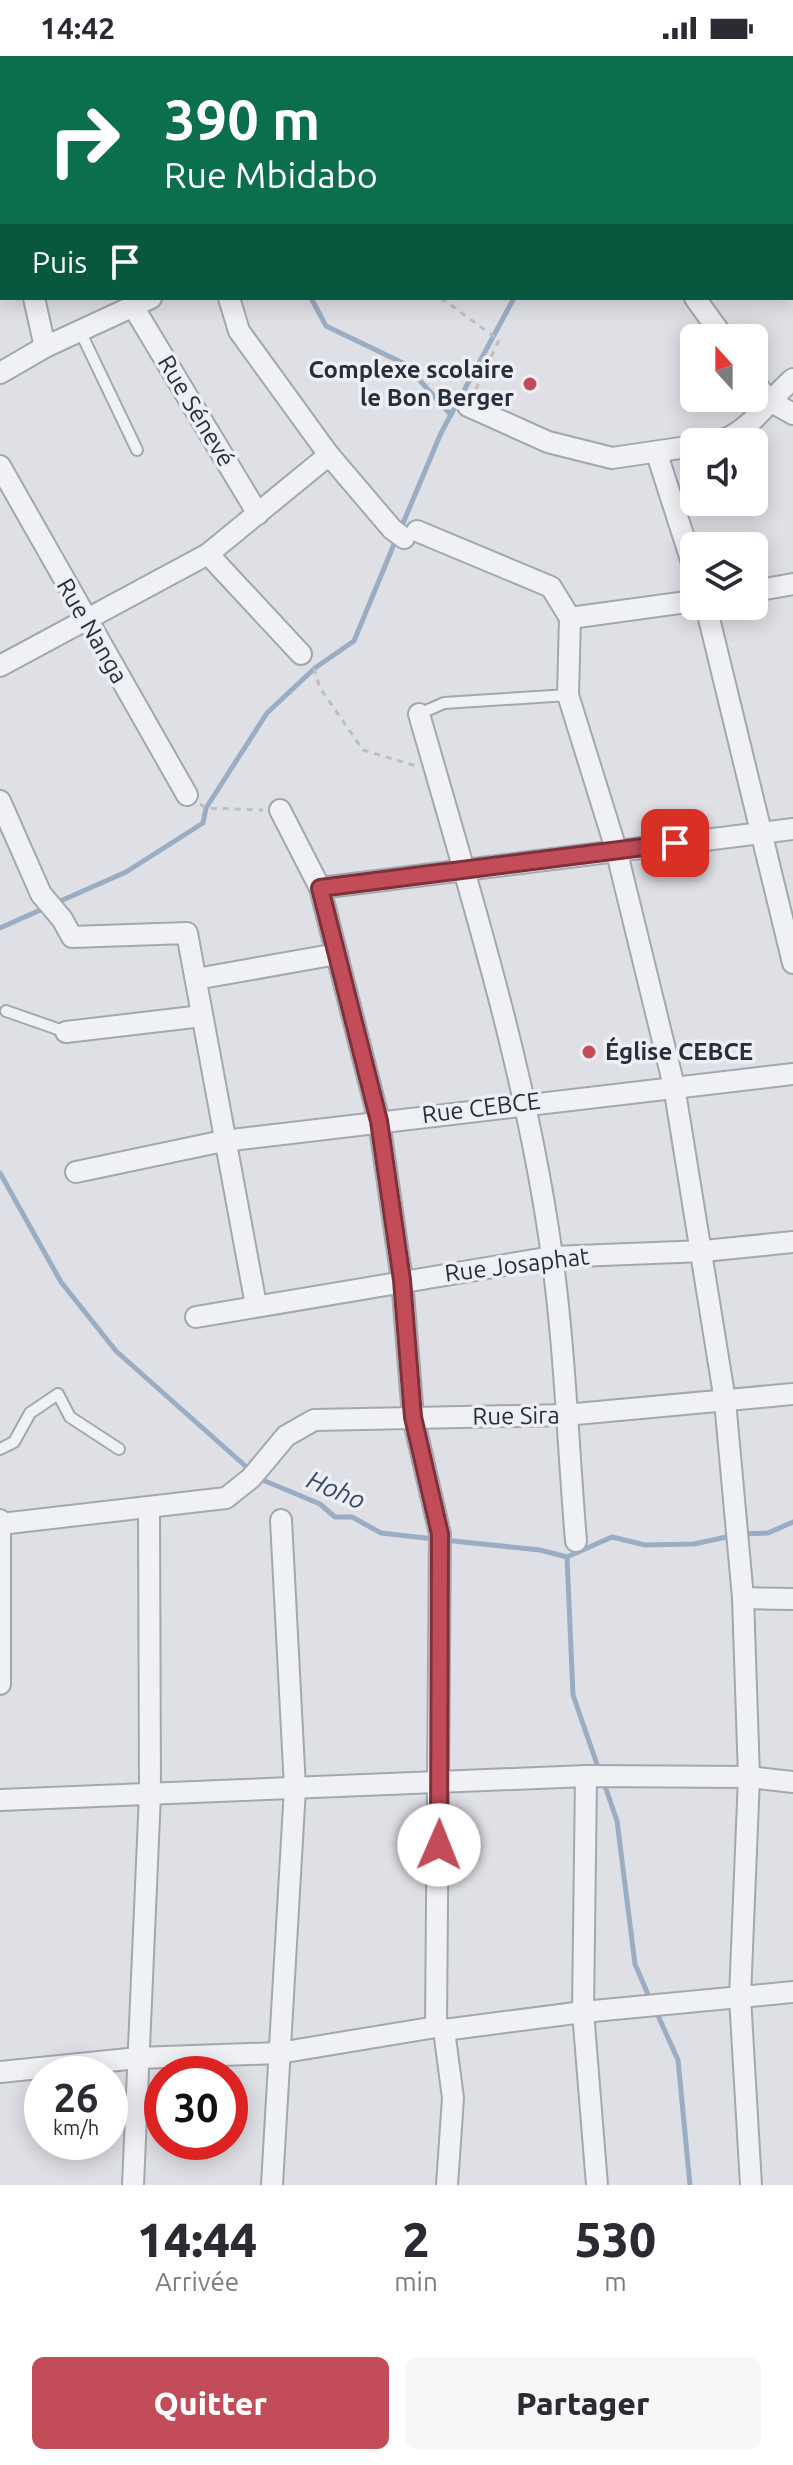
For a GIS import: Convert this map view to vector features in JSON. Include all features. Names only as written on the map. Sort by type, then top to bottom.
[{"type":"street","points":[[34,300],[45,347]]},
{"type":"street","points":[[230,300],[239,331],[329,455],[404,533],[551,587],[570,618],[568,695],[616,849],[674,1086],[704,1251],[725,1401],[743,1598],[749,1777],[740,1997],[751,2185]]},
{"type":"street","points":[[696,300],[714,324]]},
{"type":"street","points":[[0,373],[45,347],[142,303]]},
{"type":"street","name":"Rue Sénevé","points":[[142,303],[258,514]]},
{"type":"street","points":[[793,379],[768,400],[793,414]]},
{"type":"street","points":[[468,406],[548,442],[612,458],[680,449]]},
{"type":"street","points":[[747,428],[759,412]]},
{"type":"street","points":[[657,454],[682,532]]},
{"type":"street","points":[[0,666],[208,554],[329,455]]},
{"type":"street","name":"Rue Nanga","points":[[0,466],[187,795]]},
{"type":"street","points":[[208,554],[301,654]]},
{"type":"street","points":[[768,588],[793,584]]},
{"type":"street","points":[[570,618],[680,603]]},
{"type":"street","points":[[710,620],[793,963]]},
{"type":"street","points":[[419,714],[465,872],[524,1103],[552,1257],[576,1541]]},
{"type":"street","points":[[0,801],[41,894],[62,919],[72,937],[187,933],[223,1141],[256,1305]]},
{"type":"street","points":[[280,810],[320,888],[379,1121],[402,1280],[413,1417],[441,1539],[440,2029],[453,2098],[447,2185]]},
{"type":"street","points":[[320,888],[793,829]]},
{"type":"street","points":[[196,979],[337,954]]},
{"type":"street","points":[[66,1032],[202,1016]]},
{"type":"street","name":"Rue CEBCE","points":[[76,1172],[223,1141],[524,1103],[793,1074]]},
{"type":"street","name":"Rue Josaphat","points":[[196,1317],[552,1257],[704,1251],[793,1242]]},
{"type":"street","name":"Rue Sira","points":[[1,1523],[149,1509],[226,1498],[255,1473],[286,1436],[314,1420],[565,1415],[793,1394]]},
{"type":"street","points":[[133,2185],[150,1794],[149,1509]]},
{"type":"street","points":[[272,2185],[295,1788],[281,1520]]},
{"type":"street","points":[[0,1684],[1,1523]]},
{"type":"street","points":[[743,1598],[793,1599]]},
{"type":"street","points":[[0,1800],[586,1776],[749,1777],[793,1782]]},
{"type":"street","points":[[586,1776],[583,2012],[597,2185]]},
{"type":"street","points":[[0,2072],[138,2058],[279,2053],[583,2012],[793,1992]]},
{"type":"lane","points":[[80,331],[137,450]]},
{"type":"lane","points":[[419,714],[444,703],[568,695]]},
{"type":"lane","points":[[6,1011],[66,1032]]},
{"type":"lane","points":[[0,1449],[14,1442],[30,1413],[58,1394],[70,1417],[119,1449]]},
{"type":"path","points":[[444,300],[499,340],[468,406]]},
{"type":"path","points":[[301,654],[315,668],[320,688],[363,750],[435,772]]},
{"type":"path","points":[[187,795],[206,808],[280,810]]},
{"type":"waterway","points":[[312,300],[326,326],[405,364],[451,415]]},
{"type":"waterway","points":[[401,528],[441,433],[513,300]]},
{"type":"waterway","points":[[56,903],[126,872],[203,823],[206,808],[267,713],[315,668],[354,641],[397,537]]},
{"type":"waterway","points":[[0,928],[47,907]]},
{"type":"waterway","name":"Hoho","points":[[0,1173],[61,1282],[116,1351],[251,1471]]},
{"type":"waterway","name":"Hoho","points":[[258,1478],[320,1504],[335,1517],[352,1517],[381,1533],[434,1539]]},
{"type":"waterway","name":"Hoho","points":[[741,1534],[768,1533],[793,1522]]},
{"type":"waterway","name":"Hoho","points":[[444,1540],[540,1550],[567,1557],[612,1537],[645,1545],[694,1544],[731,1536]]},
{"type":"waterway","points":[[567,1557],[573,1695],[599,1770]]},
{"type":"waterway","points":[[604,1783],[617,1821],[635,1964],[650,1999]]},
{"type":"waterway","points":[[656,2011],[678,2060],[690,2185]]},
{"type":"place","name":"Complexe scolaire le Bon Berger","points":[[530,384]]},
{"type":"place","name":"Église CEBCE","points":[[589,1052]]},
{"type":"route","points":[[439,1845],[440,1534],[413,1417],[402,1280],[379,1121],[320,888],[675,843]]}]
